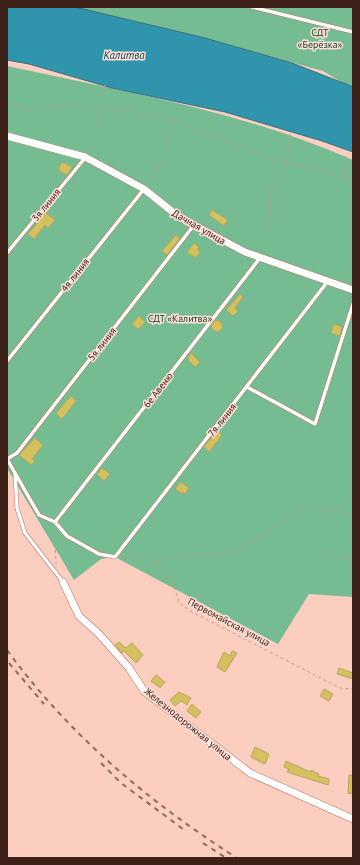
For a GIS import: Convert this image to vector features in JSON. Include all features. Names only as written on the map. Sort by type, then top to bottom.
[{"type":"street","name":"Дачная улица","points":[[8,137],[85,157],[144,189],[179,217],[245,252],[353,290]]},
{"type":"street","name":"Железнодорожная улица","points":[[63,582],[79,616],[99,634],[129,668],[144,691],[250,773],[353,819]]},
{"type":"lane","points":[[252,7],[353,32]]},
{"type":"lane","name":"3я линия","points":[[7,253],[85,157]]},
{"type":"lane","name":"4я линия","points":[[7,361],[144,189]]},
{"type":"lane","name":"5я линия","points":[[7,459],[17,454],[194,225]]},
{"type":"lane","name":"6е Авеню","points":[[55,522],[260,258]]},
{"type":"lane","name":"7я линия","points":[[115,557],[328,282]]},
{"type":"lane","points":[[247,387],[315,424],[353,304]]},
{"type":"lane","points":[[7,459],[39,515],[55,522],[67,536],[93,551],[99,554],[115,557]]},
{"type":"lane","points":[[15,473],[16,508],[25,533],[63,582]]},
{"type":"path","points":[[85,157],[102,110],[104,84]]},
{"type":"path","points":[[7,101],[28,109],[62,105],[102,110],[131,111],[173,120],[244,149],[287,163],[344,178],[353,182]]},
{"type":"path","points":[[144,189],[156,173],[168,145],[173,120]]},
{"type":"path","points":[[260,258],[271,226],[270,188],[287,163],[290,133]]},
{"type":"path","points":[[344,178],[346,154]]},
{"type":"path","points":[[152,561],[196,555],[227,554],[258,538],[284,519],[309,507],[337,510],[353,516]]},
{"type":"path","points":[[55,522],[57,573]]},
{"type":"path","points":[[315,558],[324,552],[342,559],[353,559]]},
{"type":"path","name":"Первомайская улица","points":[[115,557],[131,555],[152,561],[172,580],[179,603],[192,612],[340,688],[353,689]]},
{"type":"green space","name":"СДТ «Берёзка»","points":[[63,7],[353,7],[353,89],[323,71],[221,43]]},
{"type":"green space","name":"СДТ «Калитва»","points":[[7,66],[183,104],[312,143],[353,160],[353,597],[309,594],[278,644],[115,557],[101,559],[74,580],[7,468]]},
{"type":"water","name":"Калитва","points":[[7,7],[75,7],[205,38],[292,63],[346,84],[353,87],[353,152],[322,141],[225,112],[112,88],[29,64],[7,60]]},
{"type":"building","points":[[62,162],[72,167],[67,175],[58,170]]},
{"type":"building","points":[[212,210],[228,220],[224,226],[209,215]]},
{"type":"building","points":[[46,213],[55,220],[48,228],[45,225],[34,239],[28,234]]},
{"type":"building","points":[[176,235],[180,238],[167,255],[162,251]]},
{"type":"building","points":[[194,243],[199,247],[197,249],[200,252],[196,258],[187,252]]},
{"type":"building","points":[[240,294],[243,297],[235,308],[238,311],[233,316],[226,310]]},
{"type":"building","points":[[139,316],[145,322],[138,329],[132,324]]},
{"type":"building","points":[[215,321],[219,321],[221,322],[221,330],[215,331],[212,328],[212,324]]},
{"type":"building","points":[[334,324],[342,327],[340,336],[331,333]]},
{"type":"building","points":[[191,353],[200,362],[195,367],[188,360]]},
{"type":"building","points":[[71,396],[76,401],[62,419],[56,413]]},
{"type":"building","points":[[217,430],[222,435],[209,452],[204,447]]},
{"type":"building","points":[[35,438],[43,445],[32,459],[35,461],[31,465],[19,455]]},
{"type":"building","points":[[102,468],[110,474],[104,481],[97,474]]},
{"type":"building","points":[[181,482],[189,488],[185,494],[183,492],[182,494],[175,489]]},
{"type":"building","points":[[119,642],[126,648],[132,643],[143,655],[136,663],[124,651],[122,653],[115,645]]},
{"type":"building","points":[[232,651],[237,653],[225,672],[217,667],[224,652],[230,656]]},
{"type":"building","points":[[339,668],[353,673],[353,679],[337,674]]},
{"type":"building","points":[[156,675],[165,682],[160,688],[151,681]]},
{"type":"building","points":[[324,689],[333,694],[329,701],[320,696]]},
{"type":"building","points":[[179,692],[191,698],[187,705],[181,701],[175,706],[170,700]]},
{"type":"building","points":[[192,704],[201,712],[196,718],[187,711]]},
{"type":"building","points":[[255,747],[269,754],[265,764],[251,757]]},
{"type":"building","points":[[286,761],[310,772],[311,770],[319,774],[318,776],[329,779],[328,785],[287,772],[289,769],[284,767]]},
{"type":"building","points":[[349,775],[353,775],[353,794],[348,793]]},
{"type":"railway","points":[[7,650],[31,681],[57,710],[112,765],[173,814],[237,858]]},
{"type":"railway","points":[[9,663],[44,704]]},
{"type":"railway","points":[[101,763],[121,783],[183,829]]},
{"type":"railway","points":[[203,843],[226,858]]}]
